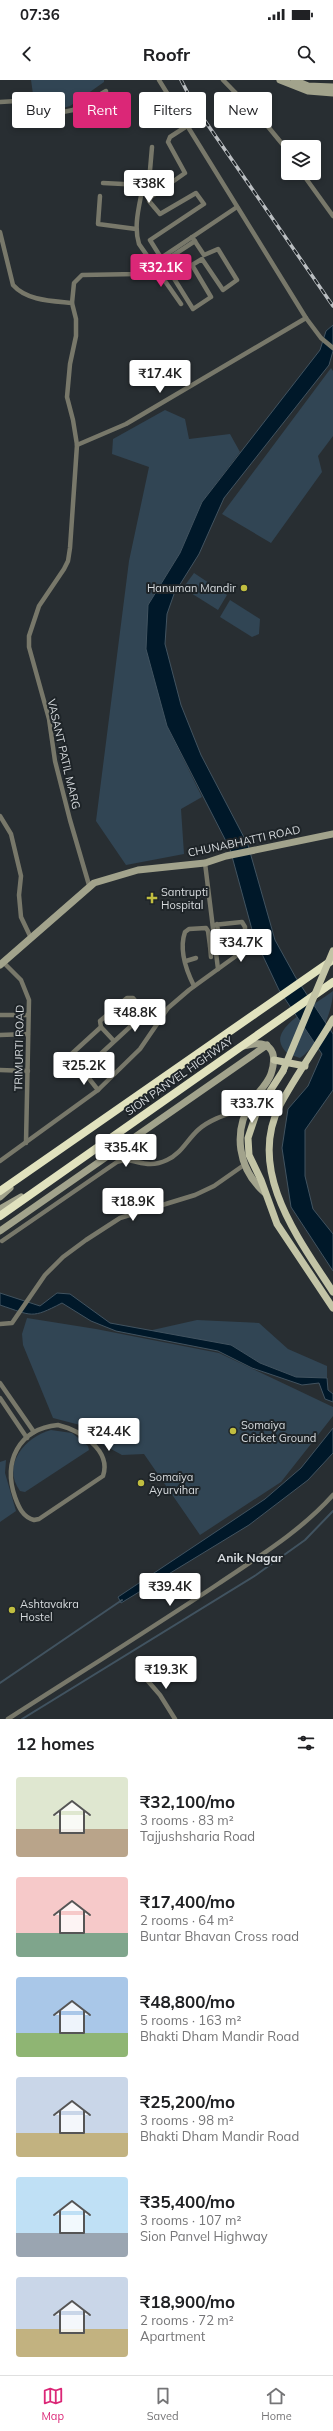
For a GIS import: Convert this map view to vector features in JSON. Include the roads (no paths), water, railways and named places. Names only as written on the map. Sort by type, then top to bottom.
[{"type":"highway","name":"SION PANVEL HIGHWAY","points":[[0,1191],[333,959]]},
{"type":"highway","name":"SION PANVEL HIGHWAY","points":[[0,1216],[333,982]]},
{"type":"main road","points":[[333,951],[283,1071],[257,1111],[248,1138],[249,1155],[261,1180],[277,1224],[333,1308]]},
{"type":"main road","points":[[333,1019],[280,1106],[274,1120],[271,1135],[272,1169],[279,1201],[286,1217],[333,1292]]},
{"type":"main road","points":[[274,1060],[305,1066]]},
{"type":"street","points":[[159,80],[166,92]]},
{"type":"street","points":[[223,80],[265,122],[281,142]]},
{"type":"street","points":[[280,80],[308,92],[332,92]]},
{"type":"street","points":[[294,80],[308,86],[332,92]]},
{"type":"street","points":[[0,102],[17,101],[22,120],[74,110],[106,91]]},
{"type":"street","points":[[184,128],[170,137],[168,142],[185,173],[151,197],[149,201],[160,214],[196,193],[204,204],[150,240],[161,260],[193,309],[211,297],[192,266],[200,260],[202,259],[222,289],[237,281],[218,249],[204,255],[192,237]]},
{"type":"street","points":[[188,128],[306,318],[321,338],[333,348]]},
{"type":"street","points":[[103,183],[143,185],[149,182],[152,147]]},
{"type":"street","points":[[307,180],[333,216]]},
{"type":"street","points":[[143,185],[136,229],[139,244],[154,262],[181,304]]},
{"type":"street","points":[[100,196],[98,224],[136,229]]},
{"type":"street","points":[[161,260],[237,207]]},
{"type":"street","points":[[0,232],[13,285],[18,290],[49,301],[72,303]]},
{"type":"street","points":[[161,260],[195,241]]},
{"type":"street","name":"VASANT PATIL MARG","points":[[90,885],[68,813],[56,761],[49,719],[29,647],[29,636],[39,606],[68,561],[77,445],[67,397],[70,364],[76,336],[76,319],[72,303],[74,283],[82,275],[137,274],[154,262],[161,260]]},
{"type":"street","points":[[77,445],[126,424],[306,318]]},
{"type":"street","points":[[0,816],[11,834],[20,876],[19,895],[21,916],[31,938]]},
{"type":"street","name":"CHUNABHATTI ROAD","points":[[2,964],[90,885],[138,870],[205,863],[226,856],[333,834]]},
{"type":"street","points":[[205,863],[218,946],[229,950],[245,936],[242,922],[215,925]]},
{"type":"street","points":[[211,957],[215,925]]},
{"type":"street","points":[[194,986],[183,946],[186,931],[198,928],[207,929],[213,946],[218,969]]},
{"type":"street","points":[[0,1162],[98,1090],[140,1049],[163,1014],[194,986],[254,943]]},
{"type":"street","points":[[237,944],[242,952]]},
{"type":"street","points":[[186,961],[196,958]]},
{"type":"street","name":"TRIMURTI ROAD","points":[[2,964],[21,980],[29,1000],[26,1143]]},
{"type":"street","points":[[114,1041],[101,1027],[100,1021],[127,998],[133,998],[145,1013]]},
{"type":"street","points":[[101,1027],[66,1060],[66,1063],[76,1073],[83,1071],[145,1013],[163,1014]]},
{"type":"street","points":[[0,1015],[28,1015]]},
{"type":"street","points":[[0,1034],[28,1034]]},
{"type":"street","points":[[238,1048],[256,1043],[267,1045]]},
{"type":"street","points":[[265,1193],[254,1184],[244,1165],[240,1149],[239,1134],[248,1107],[269,1079],[274,1060],[267,1045]]},
{"type":"street","points":[[0,1231],[267,1045]]},
{"type":"street","points":[[0,1070],[28,1071]]},
{"type":"street","points":[[83,1071],[98,1090]]},
{"type":"street","points":[[2,1241],[117,1162],[125,1159],[144,1165],[157,1164],[181,1150],[198,1130],[208,1123],[248,1107]]},
{"type":"street","points":[[0,1324],[12,1323],[20,1312],[24,1303],[45,1275],[64,1257],[120,1218],[195,1195],[214,1186],[244,1165]]},
{"type":"street","points":[[0,1197],[25,1175]]},
{"type":"street","points":[[0,1209],[36,1190]]},
{"type":"street","points":[[0,1383],[34,1432]]},
{"type":"street","points":[[0,1398],[27,1438]]},
{"type":"street","points":[[58,1425],[71,1428],[87,1438],[105,1460],[106,1468],[103,1476],[39,1519],[34,1520],[21,1511],[10,1483],[10,1468],[16,1450],[27,1438],[34,1432],[47,1426],[58,1425]]},
{"type":"street","points":[[8,1719],[168,1618],[276,1545],[321,1509],[333,1495]]},
{"type":"street","points":[[142,1673],[160,1695],[175,1719]]},
{"type":"waterway","points":[[22,1719],[256,1575],[305,1540],[333,1511]]},
{"type":"waterway","points":[[0,1683],[122,1600]]},
{"type":"railway","points":[[181,80],[194,105],[333,306]]},
{"type":"place","name":"Hanuman Mandir","points":[[244,588]]},
{"type":"place","name":"Santrupti Hospital","points":[[152,898]]},
{"type":"place","name":"Somaiya Cricket Ground","points":[[233,1431]]},
{"type":"place","name":"Somaiya Ayurvihar","points":[[141,1483]]},
{"type":"place","name":"Ashtavakra Hostel","points":[[12,1610]]},
{"type":"district","name":"Anik Nagar","points":[[250,1557]]}]
